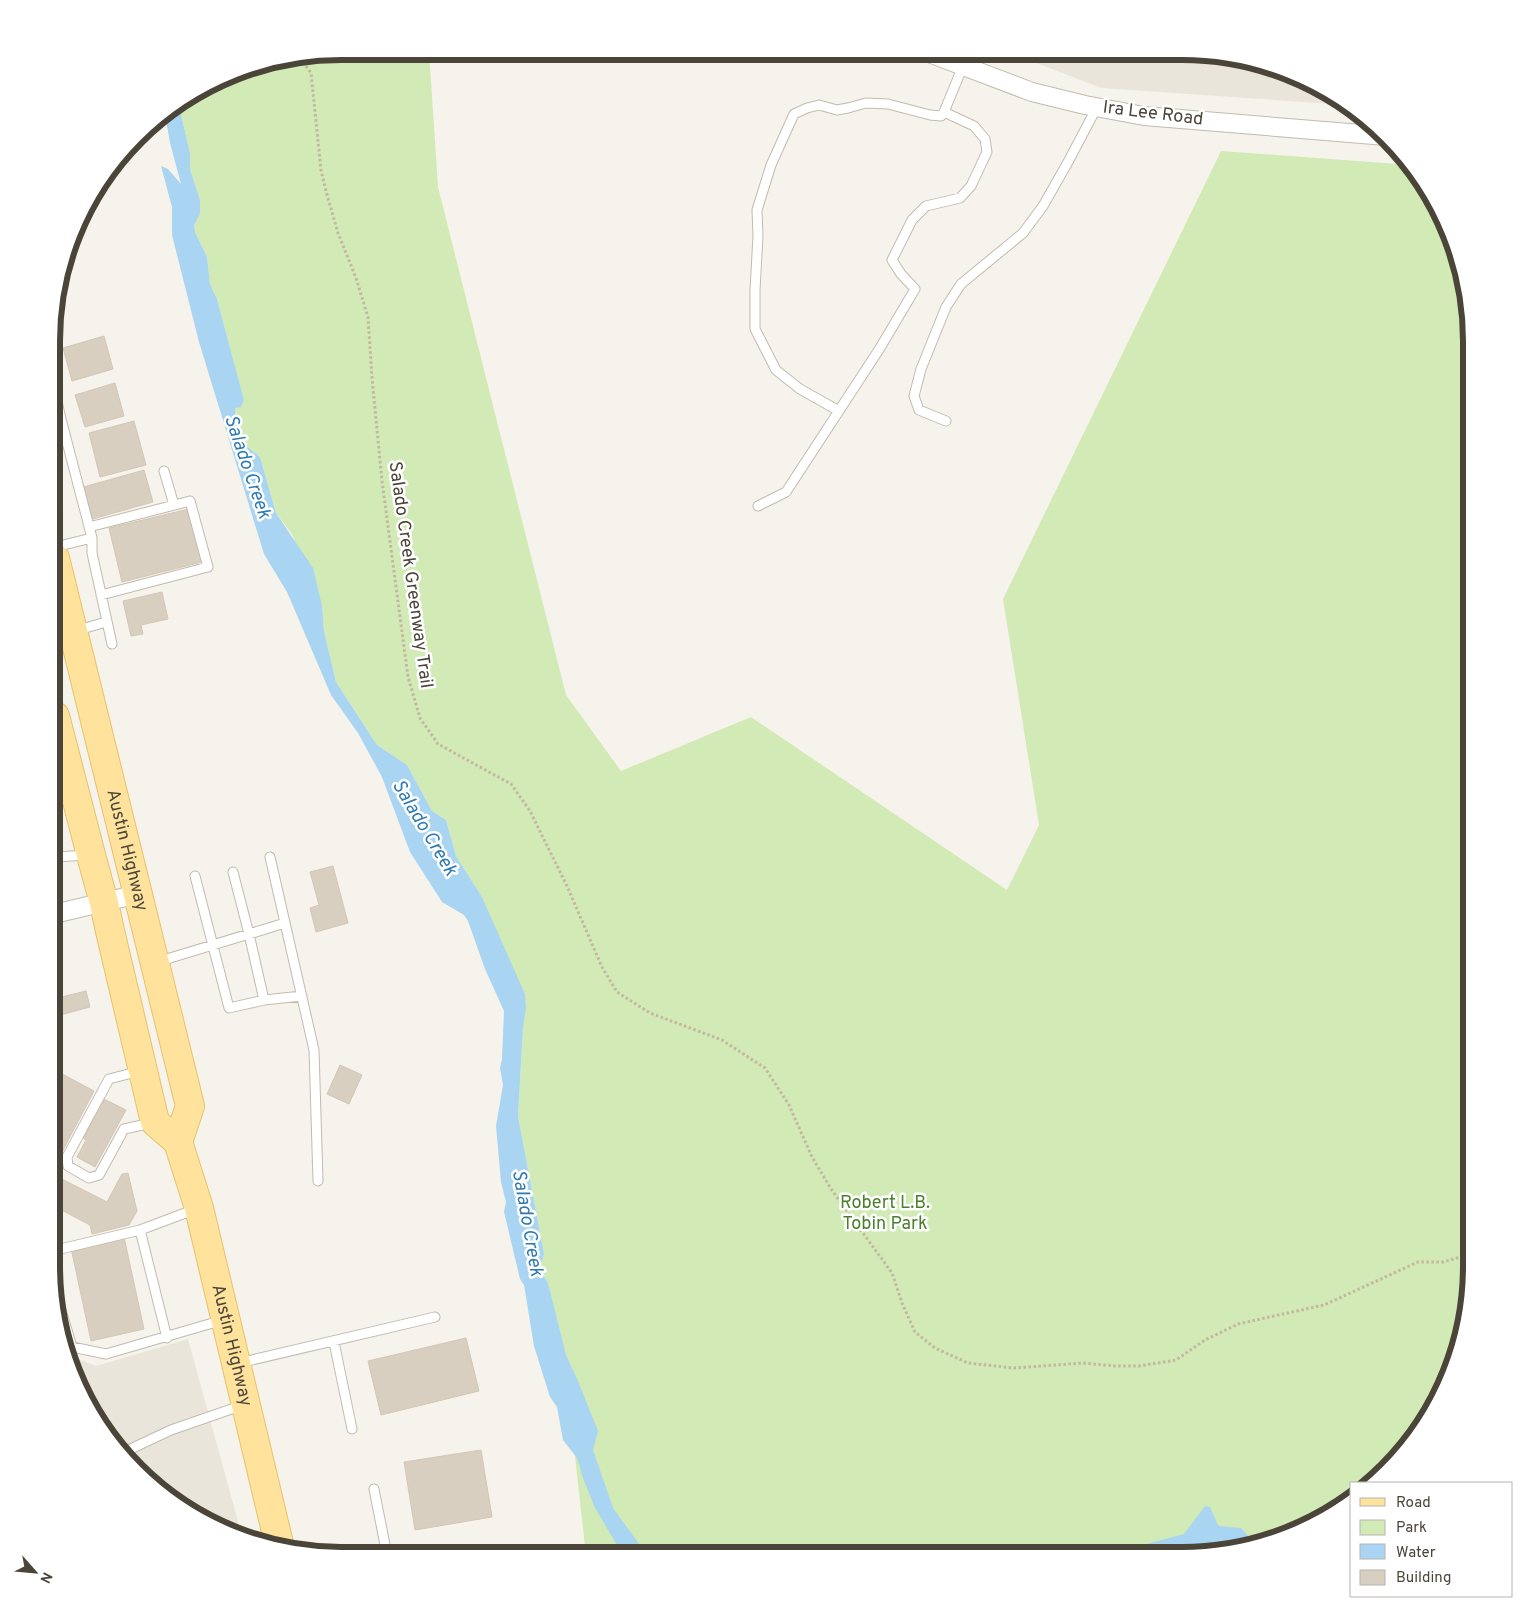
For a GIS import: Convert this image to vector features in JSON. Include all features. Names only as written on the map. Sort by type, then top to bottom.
[{"type":"main road","name":"Austin Highway","points":[[60,579],[190,1106],[178,1142],[199,1208],[278,1540]]},
{"type":"main road","name":"Austin Highway","points":[[60,761],[65,799],[90,855],[104,903],[155,1122]]},
{"type":"main road","points":[[155,1122],[178,1142]]},
{"type":"street","name":"Ira Lee Road","points":[[947,60],[1032,92],[1144,116],[1373,135]]},
{"type":"street","points":[[60,913],[138,894]]},
{"type":"lane","points":[[839,411],[800,389],[776,370],[756,329],[757,210],[771,164],[794,114],[807,108],[818,105],[837,110],[866,103],[888,104],[941,116],[963,66]]},
{"type":"lane","points":[[946,421],[919,410],[914,396],[921,368],[946,307],[960,284],[1023,233],[1043,206],[1097,107]]},
{"type":"lane","points":[[758,506],[786,492],[880,348],[916,289],[901,274],[892,260],[912,220],[926,206],[960,198],[970,186],[987,152],[985,139],[974,126],[944,112]]},
{"type":"lane","points":[[60,424],[92,538],[92,553],[112,644]]},
{"type":"lane","points":[[164,471],[174,505]]},
{"type":"lane","points":[[89,527],[190,501],[208,567],[101,595]]},
{"type":"lane","points":[[60,546],[92,538]]},
{"type":"lane","points":[[72,631],[106,622]]},
{"type":"lane","points":[[60,858],[90,855]]},
{"type":"lane","points":[[270,857],[314,1050],[318,1182]]},
{"type":"lane","points":[[233,872],[264,1000]]},
{"type":"lane","points":[[195,876],[229,1008],[264,1000],[302,996]]},
{"type":"lane","points":[[154,963],[285,923]]},
{"type":"lane","points":[[142,1071],[109,1079],[67,1157],[68,1166],[89,1178],[99,1174],[124,1129],[155,1122]]},
{"type":"lane","points":[[60,1249],[140,1230],[199,1208]]},
{"type":"lane","points":[[140,1230],[167,1338]]},
{"type":"lane","points":[[236,1364],[436,1317]]},
{"type":"lane","points":[[72,1347],[106,1354],[225,1320]]},
{"type":"lane","points":[[334,1342],[352,1428]]},
{"type":"lane","points":[[129,1450],[170,1430],[245,1404]]},
{"type":"lane","points":[[374,1489],[385,1547]]},
{"type":"path","name":"Salado Creek Greenway Trail","points":[[303,62],[310,73],[321,170],[326,191],[338,233],[356,278],[368,317],[382,481],[408,676],[420,718],[438,744],[510,784],[530,811],[567,886],[602,967],[617,992],[650,1013],[722,1040],[765,1068],[789,1105],[812,1157],[831,1188],[892,1273],[902,1303],[915,1332],[935,1348],[968,1362],[1014,1368],[1083,1363],[1138,1366],[1176,1360],[1205,1340],[1238,1324],[1324,1305],[1418,1262],[1443,1262],[1463,1256]]},
{"type":"shaded area","points":[[1029,60],[1182,60],[1219,62],[1237,65],[1290,81],[1333,104],[1101,88]]},
{"type":"shaded area","points":[[188,1339],[240,1528],[216,1518],[185,1500],[142,1465],[107,1422],[89,1391],[75,1358],[96,1366]]},
{"type":"green space","name":"Robert L.B. Tobin Park","points":[[430,60],[438,187],[566,695],[621,771],[751,717],[1007,890],[1039,825],[1003,599],[1221,151],[1400,164],[1416,185],[1442,233],[1458,286],[1461,304],[1463,341],[1463,1266],[1458,1321],[1442,1374],[1416,1422],[1381,1465],[1361,1482],[1350,1482],[1350,1491],[1307,1518],[1273,1532],[1219,1545],[1182,1547],[585,1547],[569,1402],[548,1283],[540,1268],[544,1254],[518,1116],[523,1028],[526,1008],[482,897],[456,856],[446,820],[432,811],[407,765],[377,745],[336,682],[324,631],[322,606],[292,534],[276,513],[260,457],[238,439],[235,408],[244,400],[217,299],[210,284],[207,257],[195,232],[194,225],[200,213],[200,200],[190,169],[190,153],[180,111],[233,81],[286,65],[304,62]]},
{"type":"water","name":"Salado Creek","points":[[180,111],[190,153],[190,169],[200,200],[200,214],[194,225],[195,232],[207,257],[210,284],[217,299],[244,400],[241,407],[235,408],[238,439],[260,457],[276,513],[313,568],[322,606],[324,631],[336,682],[377,745],[407,765],[432,811],[446,820],[456,856],[482,897],[525,994],[526,1008],[523,1028],[518,1116],[544,1254],[540,1269],[548,1283],[566,1355],[598,1431],[593,1450],[613,1508],[641,1547],[618,1547],[595,1508],[577,1458],[563,1440],[557,1407],[550,1397],[534,1346],[524,1285],[520,1279],[504,1212],[506,1202],[501,1182],[496,1126],[503,1085],[500,1068],[504,1011],[485,969],[468,921],[464,915],[442,902],[410,852],[382,777],[358,733],[331,695],[287,592],[264,554],[199,342],[172,235],[172,207],[161,166],[168,169],[181,184],[166,121]]},
{"type":"water","points":[[1205,1506],[1210,1507],[1219,1526],[1241,1528],[1250,1538],[1219,1545],[1135,1547],[1184,1534]]},
{"type":"building","points":[[104,336],[113,369],[72,381],[63,348]]},
{"type":"building","points":[[115,383],[124,416],[85,427],[75,395]]},
{"type":"building","points":[[134,421],[146,465],[100,477],[89,433]]},
{"type":"building","points":[[144,470],[153,502],[89,520],[80,488]]},
{"type":"building","points":[[189,509],[202,562],[122,582],[109,528]]},
{"type":"building","points":[[162,592],[168,619],[141,625],[143,634],[131,636],[123,601]]},
{"type":"building","points":[[333,866],[348,923],[316,932],[310,908],[319,905],[310,872]]},
{"type":"building","points":[[86,991],[90,1007],[60,1015],[60,997]]},
{"type":"building","points":[[340,1065],[362,1075],[349,1104],[327,1094]]},
{"type":"building","points":[[60,1073],[94,1091],[60,1156]]},
{"type":"building","points":[[104,1099],[126,1110],[95,1167],[77,1157],[86,1140],[83,1138]]},
{"type":"building","points":[[128,1173],[137,1211],[129,1225],[92,1234],[90,1225],[60,1209],[60,1178],[107,1202],[122,1174]]},
{"type":"building","points":[[124,1237],[144,1329],[91,1341],[71,1248]]},
{"type":"building","points":[[466,1338],[479,1391],[381,1415],[368,1361]]},
{"type":"building","points":[[481,1450],[492,1517],[415,1530],[404,1462]]}]
